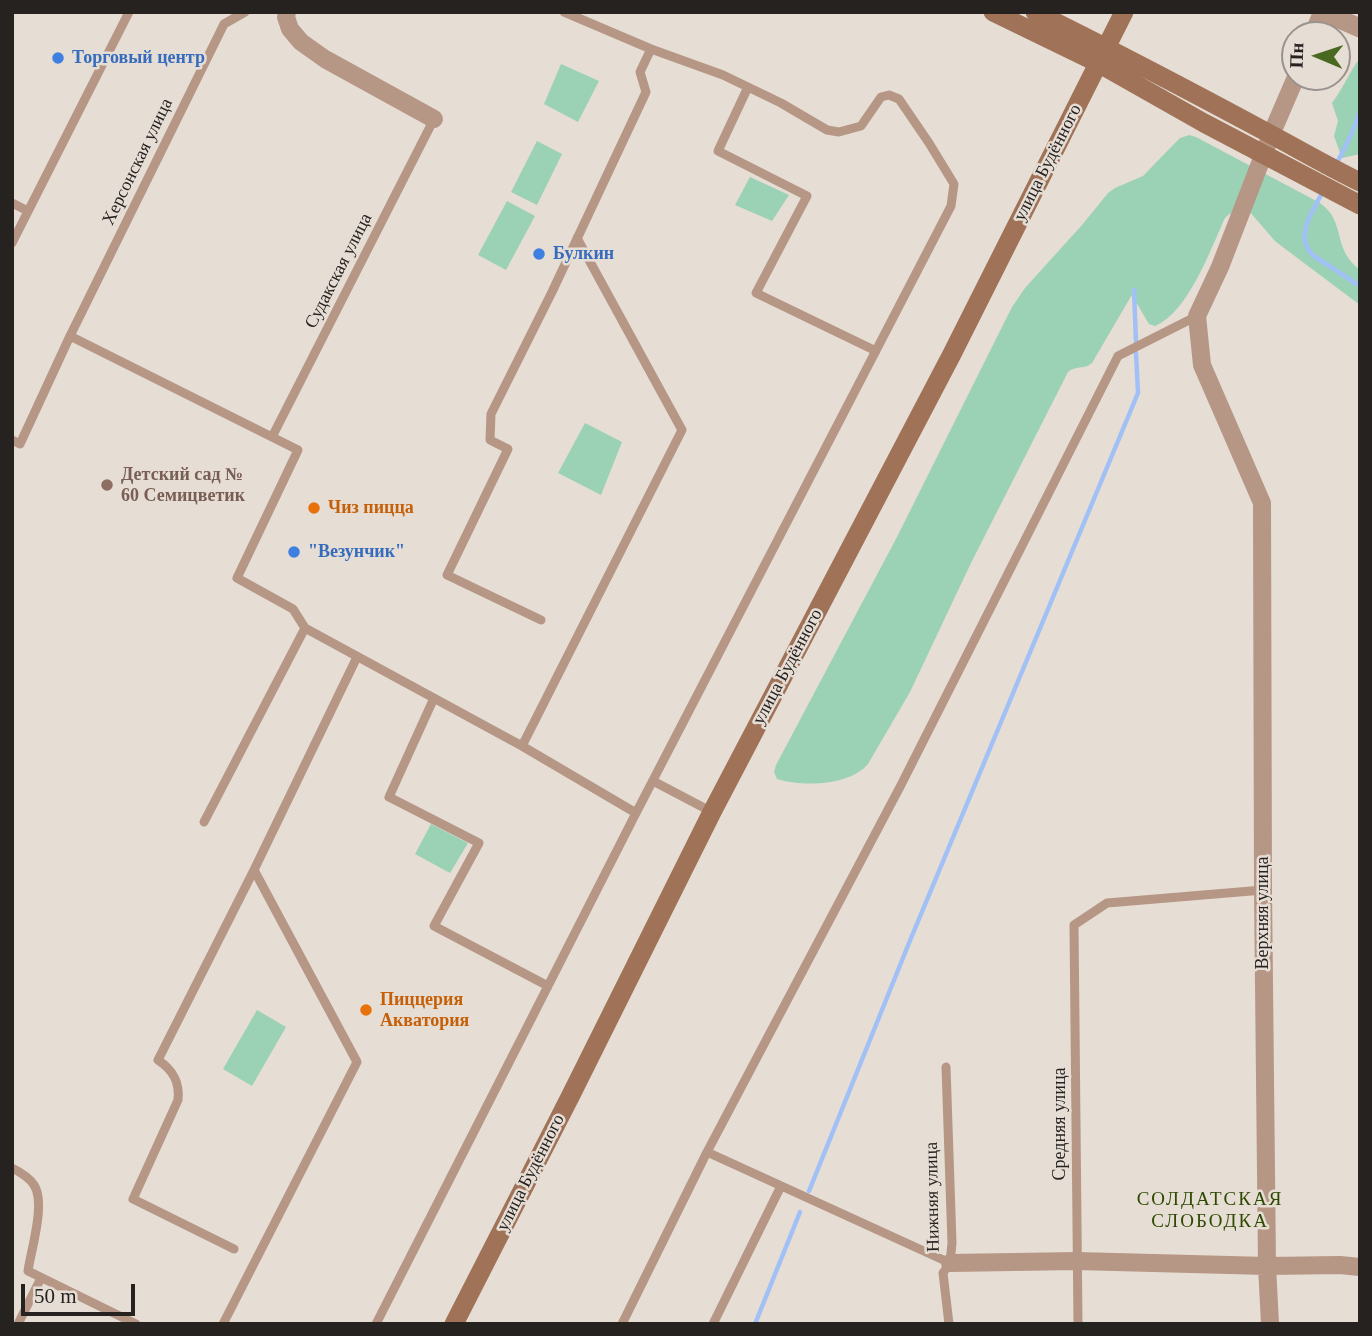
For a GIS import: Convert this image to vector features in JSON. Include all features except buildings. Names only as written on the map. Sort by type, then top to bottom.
[{"type":"main road","points":[[993,12],[1102,55],[1271,135],[1354,179]]},
{"type":"main road","points":[[1035,12],[1204,124],[1360,205]]},
{"type":"main road","name":"улица Будённого","points":[[454,1324],[712,812],[952,354],[1124,12]]},
{"type":"street","points":[[287,12],[290,29],[300,41],[325,59],[435,119]]},
{"type":"street","points":[[1323,12],[1360,28]]},
{"type":"street","points":[[1197,316],[1220,267],[1290,91]]},
{"type":"street","name":"Верхняя улица","points":[[1197,316],[1202,365],[1262,503],[1263,890],[1270,1324]]},
{"type":"street","points":[[950,1263],[1077,1261],[1360,1267]]},
{"type":"lane","points":[[12,243],[129,12]]},
{"type":"lane","name":"Херсонская улица","points":[[16,442],[224,24],[245,12]]},
{"type":"lane","points":[[376,1324],[636,813],[951,206],[954,184],[899,99],[889,95],[881,97],[861,126],[839,132],[827,130],[781,103],[723,75],[651,50],[564,12]]},
{"type":"lane","points":[[541,620],[447,575],[508,449],[491,440],[491,414],[646,92],[640,72],[651,50]]},
{"type":"lane","points":[[748,88],[718,151],[807,196],[756,293],[876,351]]},
{"type":"lane","name":"Судакская улица","points":[[272,437],[435,119]]},
{"type":"lane","points":[[12,203],[28,211]]},
{"type":"lane","points":[[523,746],[682,430],[577,239]]},
{"type":"lane","points":[[622,1324],[707,1153],[901,785],[1118,356],[1197,316]]},
{"type":"lane","points":[[71,336],[298,450],[237,578],[293,609],[304,628],[523,746],[636,813]]},
{"type":"lane","points":[[204,822],[304,628]]},
{"type":"lane","points":[[234,1250],[133,1199],[178,1100],[176,1078],[158,1060],[357,657]]},
{"type":"lane","points":[[434,698],[389,797],[480,843],[434,926],[548,986]]},
{"type":"lane","points":[[653,781],[712,812]]},
{"type":"lane","points":[[223,1324],[357,1062],[254,870]]},
{"type":"lane","name":"Средняя улица","points":[[1078,1324],[1074,925],[1107,903],[1263,890]]},
{"type":"lane","name":"Нижняя улица","points":[[946,1067],[952,1243],[950,1263],[943,1273],[949,1324]]},
{"type":"lane","points":[[707,1153],[950,1263]]},
{"type":"lane","points":[[12,1168],[34,1184],[38,1194],[38,1220],[28,1272],[118,1320],[136,1324]]},
{"type":"lane","points":[[713,1324],[781,1186]]},
{"type":"lane","points":[[18,1324],[41,1278]]},
{"type":"green space","points":[[1360,58],[1360,154],[1342,158],[1334,136],[1338,121],[1332,103],[1340,91],[1351,91],[1353,69]]},
{"type":"green space","points":[[561,64],[599,81],[578,122],[544,104]]},
{"type":"green space","points":[[1189,135],[1320,203],[1328,210],[1334,218],[1345,253],[1360,270],[1360,305],[1275,241],[1249,211],[1236,211],[1228,215],[1188,294],[1167,319],[1155,326],[1149,324],[1136,302],[1132,300],[1133,293],[1092,363],[1068,372],[971,563],[910,692],[868,764],[860,771],[838,781],[812,784],[777,779],[774,772],[776,765],[897,537],[1012,307],[1025,288],[1108,193],[1143,176],[1180,138]]},
{"type":"green space","points":[[537,141],[562,154],[537,205],[511,192]]},
{"type":"green space","points":[[750,177],[789,195],[772,221],[735,205]]},
{"type":"green space","points":[[507,201],[535,216],[506,270],[478,255]]},
{"type":"green space","points":[[585,423],[622,442],[601,495],[558,473]]},
{"type":"green space","points":[[431,824],[468,843],[450,873],[415,854]]},
{"type":"green space","points":[[257,1010],[286,1027],[252,1086],[223,1069]]},
{"type":"waterway","points":[[1337,163],[1360,112]]},
{"type":"waterway","points":[[1322,193],[1306,225],[1305,241],[1308,249],[1314,256],[1360,286]]},
{"type":"waterway","points":[[1134,290],[1136,342]]},
{"type":"waterway","points":[[809,1191],[1138,393],[1136,353]]},
{"type":"waterway","points":[[755,1324],[800,1212]]},
{"type":"place","name":"Торговый центр","points":[[58,58]]},
{"type":"place","name":"Булкин","points":[[539,254]]},
{"type":"place","name":"Детский сад № 60 Семицветик","points":[[107,485]]},
{"type":"place","name":"Чиз пицца","points":[[314,508]]},
{"type":"place","name":"\"Везунчик\"","points":[[294,552]]},
{"type":"place","name":"Пиццерия Акватория","points":[[366,1010]]},
{"type":"district","name":"СОЛДАТСКАЯ СЛОБОДКА","points":[[1210,1211]]}]
